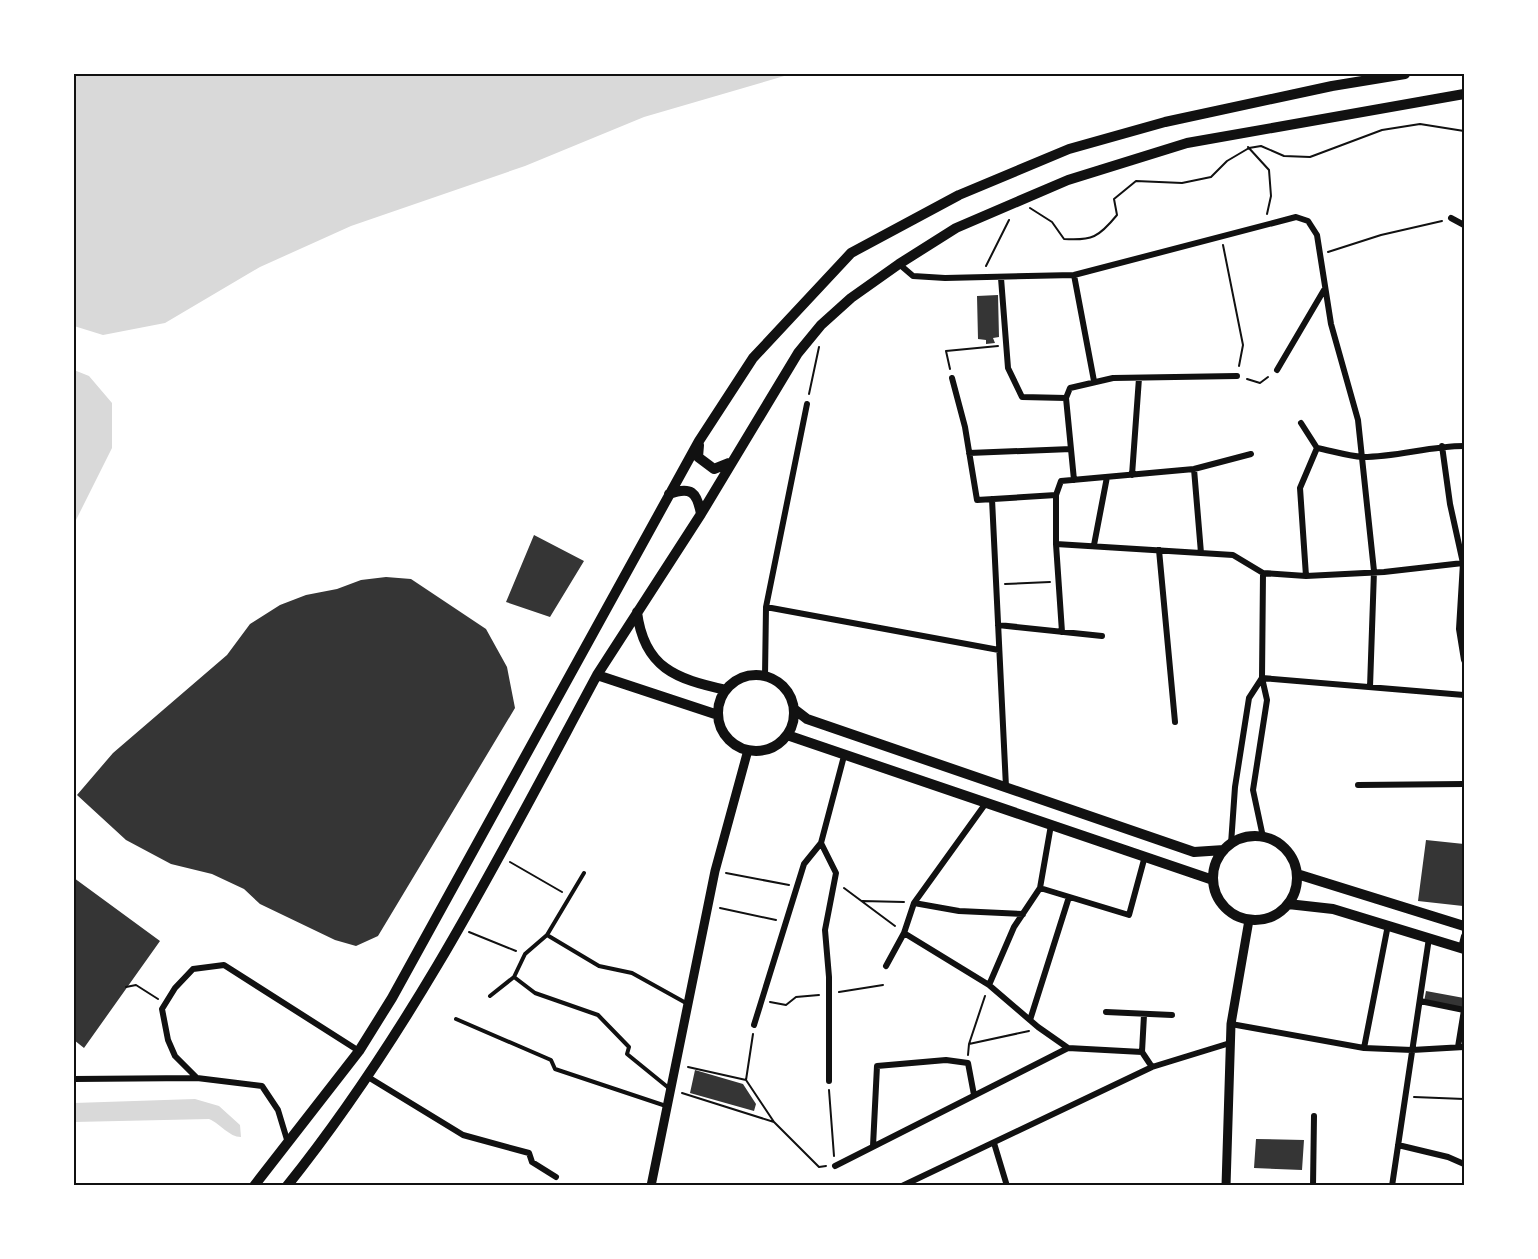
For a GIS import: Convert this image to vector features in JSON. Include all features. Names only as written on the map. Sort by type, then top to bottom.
[{"type":"main road","points":[[254,1185],[359,1051],[392,998],[576,668],[699,441],[753,358],[851,254],[959,195],[1069,148],[1165,122],[1332,86],[1405,74]]},
{"type":"main road","points":[[287,1185],[330,1132],[368,1077],[459,929],[597,675],[701,514],[729,463],[798,353],[821,325],[851,298],[956,228],[1048,189],[1187,143],[1464,94]]},
{"type":"main road","points":[[699,441],[698,457],[705,464],[714,469],[729,463]]},
{"type":"main road","points":[[669,494],[680,490],[691,491],[698,498],[701,514]]},
{"type":"main road","points":[[637,612],[645,648],[661,666],[695,683],[726,690]]},
{"type":"main road","points":[[597,675],[718,715]]},
{"type":"main road","points":[[765,676],[774,679],[788,692],[794,710],[792,723],[787,735],[770,748],[748,750],[730,741],[724,734],[718,715],[721,697],[726,690],[743,677],[765,676]]},
{"type":"main road","points":[[794,710],[807,720],[1194,852],[1227,847]]},
{"type":"main road","points":[[787,735],[1213,880]]},
{"type":"main road","points":[[1263,837],[1282,846],[1289,854],[1297,874],[1297,885],[1288,904],[1271,918],[1249,920],[1228,911],[1220,902],[1213,880],[1218,859],[1227,847],[1241,838],[1263,837]]},
{"type":"main road","points":[[1297,874],[1464,926]]},
{"type":"main road","points":[[1288,904],[1334,909],[1463,948]]},
{"type":"street","points":[[899,264],[913,276],[1001,278],[1074,275],[1296,217],[1308,221],[1317,235],[1331,324],[1358,420],[1374,571],[1370,687]]},
{"type":"street","points":[[1451,218],[1464,225]]},
{"type":"street","points":[[1074,275],[1094,381]]},
{"type":"street","points":[[1001,278],[1008,368],[1022,397],[1066,398]]},
{"type":"street","points":[[1277,370],[1325,289]]},
{"type":"street","points":[[1074,480],[1066,398],[1070,388],[1094,381],[1237,376]]},
{"type":"street","points":[[952,378],[977,500],[1056,495]]},
{"type":"street","points":[[1132,475],[1139,378]]},
{"type":"street","points":[[765,676],[766,607],[807,404]]},
{"type":"street","points":[[1301,423],[1317,448],[1361,457],[1392,455],[1442,446],[1464,446]]},
{"type":"street","points":[[1442,446],[1450,504],[1464,562],[1459,629],[1464,660]]},
{"type":"street","points":[[1306,576],[1300,488],[1317,448]]},
{"type":"street","points":[[969,453],[1071,449]]},
{"type":"street","points":[[1062,632],[1056,544],[1056,495],[1061,481],[1194,469],[1251,454]]},
{"type":"street","points":[[1194,469],[1201,553]]},
{"type":"street","points":[[1094,545],[1107,477]]},
{"type":"street","points":[[992,499],[1006,787]]},
{"type":"street","points":[[1056,544],[1201,553],[1241,558],[1263,573],[1306,576],[1464,562]]},
{"type":"street","points":[[1159,550],[1175,722]]},
{"type":"street","points":[[1263,573],[1262,678],[1267,700],[1253,790],[1263,837]]},
{"type":"street","points":[[766,607],[999,650]]},
{"type":"street","points":[[998,625],[1102,636]]},
{"type":"street","points":[[1262,678],[1464,695]]},
{"type":"street","points":[[1227,847],[1248,698],[1262,678]]},
{"type":"street","points":[[651,1185],[715,871],[748,750]]},
{"type":"street","points":[[754,1025],[804,864],[821,843],[844,756]]},
{"type":"street","points":[[1358,785],[1464,784]]},
{"type":"street","points":[[886,966],[904,933],[914,903],[986,803]]},
{"type":"street","points":[[989,985],[1014,927],[1040,888],[1051,825]]},
{"type":"street","points":[[821,843],[836,873],[825,930],[830,977],[829,1081]]},
{"type":"street","points":[[1040,888],[1129,915],[1145,856]]},
{"type":"street","points":[[1030,1020],[1069,897]]},
{"type":"street","points":[[914,903],[959,911],[1023,914]]},
{"type":"street","points":[[1226,1185],[1231,1024],[1249,920]]},
{"type":"street","points":[[1364,1048],[1388,925]]},
{"type":"street","points":[[904,933],[989,985],[1041,1029],[1068,1047],[1142,1052]]},
{"type":"street","points":[[1463,948],[1464,936]]},
{"type":"street","points":[[1392,1185],[1429,938]]},
{"type":"street","points":[[197,1078],[175,1056],[168,1040],[162,1009],[175,988],[193,969],[224,965],[359,1051]]},
{"type":"street","points":[[1231,1024],[1364,1048],[1412,1050],[1461,1047],[1464,1010],[1420,1001]]},
{"type":"street","points":[[1106,1012],[1172,1015]]},
{"type":"street","points":[[1144,1015],[1142,1052],[1152,1067]]},
{"type":"street","points":[[902,1185],[1152,1067],[1230,1042]]},
{"type":"street","points":[[835,1166],[1068,1047]]},
{"type":"street","points":[[873,1146],[877,1066],[946,1060],[968,1063],[974,1095]]},
{"type":"street","points":[[368,1077],[463,1134],[529,1153],[532,1162],[556,1177]]},
{"type":"street","points":[[74,1079],[197,1078],[262,1086],[278,1110],[288,1143]]},
{"type":"street","points":[[1313,1185],[1314,1116]]},
{"type":"street","points":[[994,1143],[1006,1185]]},
{"type":"street","points":[[1398,1145],[1448,1157],[1464,1164]]},
{"type":"lane","points":[[490,996],[514,977],[525,954],[547,935],[584,873]]},
{"type":"lane","points":[[547,935],[599,966],[632,973],[689,1005]]},
{"type":"lane","points":[[514,977],[535,993],[598,1016],[629,1047],[627,1054],[670,1090]]},
{"type":"lane","points":[[456,1019],[551,1060],[555,1069],[667,1106]]},
{"type":"path","points":[[1021,211],[1030,208],[1052,222],[1064,239],[1087,241],[1105,231],[1117,216],[1114,199],[1136,181],[1182,183],[1211,177],[1227,161],[1249,148],[1261,146],[1284,156],[1311,157],[1382,130],[1420,124],[1464,131]]},
{"type":"path","points":[[1244,143],[1269,170],[1271,196],[1264,225]]},
{"type":"path","points":[[980,278],[1012,213]]},
{"type":"path","points":[[1320,254],[1381,235],[1451,218]]},
{"type":"path","points":[[1221,237],[1243,345],[1237,376],[1260,383],[1277,370]]},
{"type":"path","points":[[807,404],[820,342]]},
{"type":"path","points":[[952,378],[946,351],[1006,345]]},
{"type":"path","points":[[996,585],[1059,581]]},
{"type":"path","points":[[498,855],[570,897]]},
{"type":"path","points":[[715,871],[798,886]]},
{"type":"path","points":[[835,881],[904,933]]},
{"type":"path","points":[[862,901],[914,903]]},
{"type":"path","points":[[708,906],[787,923]]},
{"type":"path","points":[[459,929],[525,954]]},
{"type":"path","points":[[126,987],[136,985],[166,1004]]},
{"type":"path","points":[[968,1063],[969,1044],[989,985]]},
{"type":"path","points":[[754,1025],[746,1080],[774,1122],[819,1167],[835,1166],[829,1081]]},
{"type":"path","points":[[969,1044],[1041,1029]]},
{"type":"path","points":[[676,1064],[746,1080]]},
{"type":"path","points":[[670,1090],[774,1122]]},
{"type":"path","points":[[1405,1097],[1464,1099]]},
{"type":"shaded area","points":[[74,74],[791,74],[644,117],[525,166],[351,226],[260,267],[165,323],[103,335],[74,326]]},
{"type":"shaded area","points":[[74,370],[89,376],[112,403],[112,448],[74,524]]},
{"type":"shaded area","points":[[195,1099],[219,1106],[240,1125],[241,1137],[233,1135],[209,1119],[74,1122],[74,1103]]},
{"type":"building","points":[[998,295],[999,337],[993,338],[995,343],[986,344],[986,340],[978,339],[977,296]]},
{"type":"building","points":[[534,535],[584,561],[550,617],[506,602]]},
{"type":"building","points":[[386,577],[411,579],[486,629],[507,667],[515,708],[378,936],[356,946],[335,940],[260,904],[244,889],[212,874],[171,864],[126,840],[77,795],[113,753],[227,655],[250,624],[280,605],[306,595],[337,589],[361,580]]},
{"type":"building","points":[[1426,840],[1464,844],[1463,906],[1418,901]]},
{"type":"building","points":[[74,878],[160,941],[84,1048],[74,1040]]},
{"type":"building","points":[[1426,991],[1464,998],[1464,1010],[1424,1002]]},
{"type":"building","points":[[695,1070],[743,1084],[756,1104],[754,1111],[690,1093]]},
{"type":"building","points":[[1256,1139],[1304,1140],[1302,1170],[1254,1168]]}]
